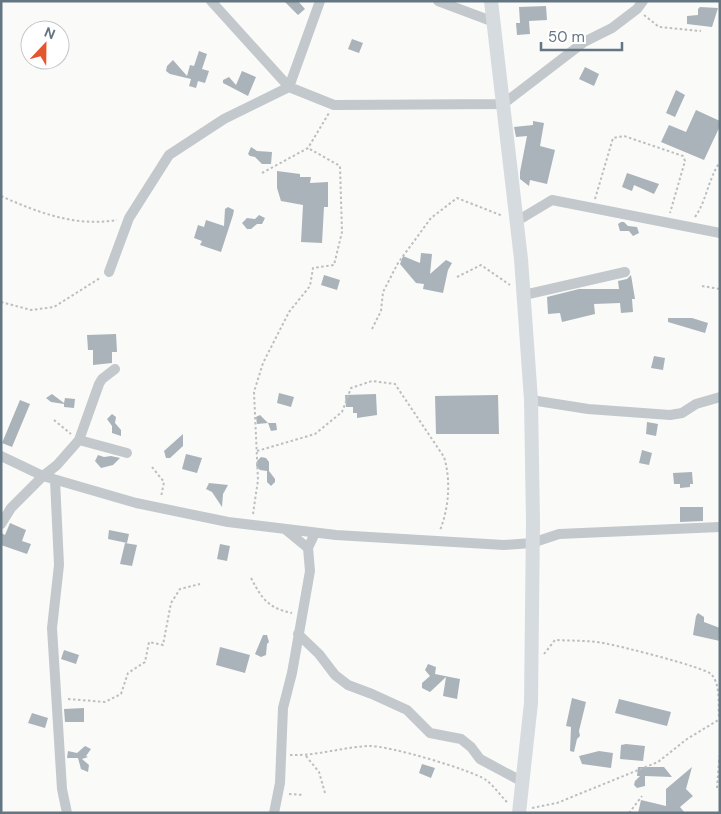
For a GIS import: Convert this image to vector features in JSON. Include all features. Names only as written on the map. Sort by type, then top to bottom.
[{"type":"street","points":[[211,1],[289,87],[334,105],[503,104],[584,42],[612,28],[640,5]]},
{"type":"street","points":[[109,272],[129,218],[169,155],[224,120],[289,87],[320,1]]},
{"type":"street","points":[[438,1],[494,22]]},
{"type":"street","points":[[491,1],[517,221],[531,400],[532,668],[519,810]]},
{"type":"street","points":[[517,221],[552,200],[720,232]]},
{"type":"street","points":[[524,295],[625,272]]},
{"type":"street","points":[[1,524],[11,508],[43,476],[57,465],[79,440],[99,384],[102,379],[115,369]]},
{"type":"street","points":[[531,400],[597,410],[670,415],[682,413],[696,404],[720,397]]},
{"type":"street","points":[[79,440],[127,453]]},
{"type":"street","points":[[1,456],[43,476],[136,502],[252,526],[315,533],[496,545],[532,543],[559,534],[720,527]]},
{"type":"street","points":[[57,465],[59,565],[52,628],[62,789],[67,813]]},
{"type":"street","points":[[286,530],[308,548]]},
{"type":"street","points":[[274,813],[280,783],[283,708],[292,673],[310,571],[308,548],[315,533]]},
{"type":"street","points":[[298,634],[335,675],[348,685],[407,710],[430,733],[461,739],[472,747],[480,759],[523,782]]},
{"type":"path","points":[[640,5],[659,27],[701,31]]},
{"type":"path","points":[[262,173],[308,148],[334,105]]},
{"type":"path","points":[[592,208],[612,138],[624,136],[678,152],[685,161],[668,222]]},
{"type":"path","points":[[252,526],[258,480],[254,392],[263,363],[289,312],[310,286],[313,268],[334,265],[342,232],[340,166],[308,148]]},
{"type":"path","points":[[689,225],[701,208],[714,171],[720,162]]},
{"type":"path","points":[[1,196],[28,209],[64,220],[104,222],[129,218]]},
{"type":"path","points":[[372,330],[381,311],[383,292],[398,263],[431,218],[457,198],[517,221]]},
{"type":"path","points":[[457,277],[481,265],[524,295]]},
{"type":"path","points":[[1,302],[30,310],[54,307],[109,272]]},
{"type":"path","points":[[702,286],[720,289]]},
{"type":"path","points":[[257,451],[315,434],[342,412],[351,388],[372,381],[395,384],[444,457],[448,471],[446,515],[436,541]]},
{"type":"path","points":[[54,420],[79,440]]},
{"type":"path","points":[[152,466],[164,482],[160,502]]},
{"type":"path","points":[[251,578],[261,597],[277,610],[301,616]]},
{"type":"path","points":[[55,698],[104,702],[120,694],[128,673],[145,662],[149,642],[163,645],[171,603],[180,589],[200,584]]},
{"type":"path","points":[[282,755],[306,756],[338,748],[372,746],[402,752],[437,762],[485,780],[519,810],[557,803],[658,762],[719,719],[718,686],[711,674],[690,664],[609,644],[555,640],[532,668]]},
{"type":"path","points":[[717,788],[720,753]]},
{"type":"path","points":[[306,756],[319,772],[325,793]]},
{"type":"path","points":[[277,794],[304,795]]},
{"type":"path","points":[[628,813],[642,796]]},
{"type":"building","points":[[284,1],[298,1],[305,9],[298,15]]},
{"type":"building","points":[[546,6],[547,20],[529,21],[530,34],[517,35],[516,23],[520,23],[519,7]]},
{"type":"building","points":[[700,7],[718,8],[712,27],[687,24],[687,16],[698,15]]},
{"type":"building","points":[[352,39],[363,43],[359,53],[348,49]]},
{"type":"building","points":[[199,51],[207,54],[202,69],[209,71],[205,83],[198,81],[196,88],[189,86],[191,79],[170,74],[166,71],[167,66],[173,60],[187,76],[190,65],[194,66]]},
{"type":"building","points":[[585,67],[599,74],[594,86],[579,79]]},
{"type":"building","points":[[242,71],[256,77],[248,96],[223,83],[223,80],[229,77],[236,85]]},
{"type":"building","points":[[676,90],[685,95],[675,117],[666,113]]},
{"type":"building","points":[[696,110],[720,121],[720,126],[704,160],[661,142],[669,125],[686,132]]},
{"type":"building","points":[[533,121],[544,123],[540,146],[555,150],[547,184],[530,180],[529,186],[520,179],[527,136],[516,137],[514,127],[533,125]]},
{"type":"building","points":[[251,147],[257,151],[272,152],[271,164],[262,164],[255,157],[250,156],[248,154]]},
{"type":"building","points":[[277,171],[300,174],[300,177],[311,177],[310,183],[328,182],[328,207],[324,207],[322,243],[301,242],[303,205],[281,201],[277,188]]},
{"type":"building","points":[[627,173],[659,184],[654,194],[634,185],[632,191],[622,187]]},
{"type":"building","points":[[228,207],[234,210],[221,252],[200,245],[202,241],[194,238],[198,225],[204,227],[206,220],[224,226],[225,209]]},
{"type":"building","points":[[259,215],[265,218],[262,224],[257,224],[251,229],[247,229],[242,223],[247,218],[255,219]]},
{"type":"building","points":[[621,222],[628,226],[637,227],[639,233],[633,236],[629,231],[620,231],[618,224]]},
{"type":"building","points":[[421,253],[432,254],[430,274],[446,260],[452,263],[448,270],[443,293],[423,289],[424,284],[416,283],[400,264],[403,256],[420,263]]},
{"type":"building","points":[[324,275],[340,280],[337,290],[321,285]]},
{"type":"building","points":[[631,275],[635,299],[632,299],[633,312],[621,313],[620,303],[594,304],[595,314],[562,322],[560,313],[548,314],[547,297],[579,289],[619,289],[618,281],[627,279]]},
{"type":"building","points":[[668,318],[692,318],[708,323],[705,333],[668,322]]},
{"type":"building","points":[[116,334],[117,352],[112,352],[112,363],[93,365],[93,350],[88,350],[87,335]]},
{"type":"building","points":[[654,356],[665,358],[663,370],[651,368]]},
{"type":"building","points":[[279,393],[294,397],[291,407],[277,403]]},
{"type":"building","points":[[52,394],[64,403],[65,398],[75,399],[74,408],[64,407],[64,404],[51,402],[46,398]]},
{"type":"building","points":[[376,394],[377,415],[357,418],[357,413],[353,413],[353,407],[346,407],[345,395]]},
{"type":"building","points":[[498,395],[499,434],[436,434],[435,396]]},
{"type":"building","points":[[20,400],[30,404],[12,447],[2,443]]},
{"type":"building","points":[[112,414],[116,417],[115,423],[121,430],[121,436],[112,433],[112,426],[107,419]]},
{"type":"building","points":[[260,415],[268,423],[257,424],[256,417]]},
{"type":"building","points":[[647,422],[658,424],[656,436],[646,434]]},
{"type":"building","points":[[268,423],[276,423],[277,430],[271,431]]},
{"type":"building","points":[[183,434],[183,446],[170,458],[166,458],[164,451]]},
{"type":"building","points":[[642,450],[652,453],[649,465],[639,463]]},
{"type":"building","points":[[186,454],[202,458],[197,473],[182,469]]},
{"type":"building","points":[[98,455],[120,458],[113,465],[101,468],[95,461]]},
{"type":"building","points":[[261,457],[266,458],[269,462],[269,471],[275,479],[271,486],[267,482],[267,471],[260,470],[256,466],[257,461]]},
{"type":"building","points":[[692,472],[693,484],[690,484],[690,487],[680,488],[680,484],[674,484],[673,473]]},
{"type":"building","points":[[209,483],[228,485],[223,494],[222,507],[212,492],[206,489]]},
{"type":"building","points":[[680,507],[703,507],[703,521],[680,522]]},
{"type":"building","points":[[10,523],[26,530],[22,541],[31,544],[27,554],[1,545],[1,533],[5,535]]},
{"type":"building","points":[[109,530],[129,534],[127,543],[108,539]]},
{"type":"building","points":[[125,543],[137,545],[132,566],[120,564]]},
{"type":"building","points":[[220,544],[230,546],[227,561],[217,559]]},
{"type":"building","points":[[698,613],[704,617],[704,622],[720,628],[720,641],[693,635]]},
{"type":"building","points":[[263,635],[267,635],[269,642],[266,655],[261,657],[255,654]]},
{"type":"building","points":[[220,647],[250,655],[245,673],[216,665]]},
{"type":"building","points":[[64,650],[79,655],[76,664],[61,659]]},
{"type":"building","points":[[428,664],[436,667],[435,674],[460,679],[457,699],[443,696],[446,677],[430,692],[422,688],[422,683],[430,676],[425,670]]},
{"type":"building","points":[[572,698],[586,702],[579,731],[580,736],[577,739],[574,752],[570,751],[571,727],[566,726]]},
{"type":"building","points":[[619,699],[671,712],[667,726],[615,713]]},
{"type":"building","points":[[84,708],[84,722],[65,722],[64,709]]},
{"type":"building","points":[[32,713],[48,718],[45,728],[28,723]]},
{"type":"building","points":[[621,745],[645,746],[643,761],[620,759]]},
{"type":"building","points":[[85,746],[91,749],[86,756],[88,757],[82,759],[89,765],[88,772],[81,769],[78,758],[67,758],[68,751],[77,753]]},
{"type":"building","points":[[599,751],[613,753],[611,768],[582,764],[579,756]]},
{"type":"building","points":[[422,764],[435,768],[431,778],[419,773]]},
{"type":"building","points":[[638,767],[664,767],[672,777],[645,776],[645,786],[637,788],[634,785],[640,776],[637,776]]},
{"type":"building","points":[[692,767],[686,789],[693,796],[680,807],[685,813],[638,813],[641,800],[666,806],[666,789]]}]
